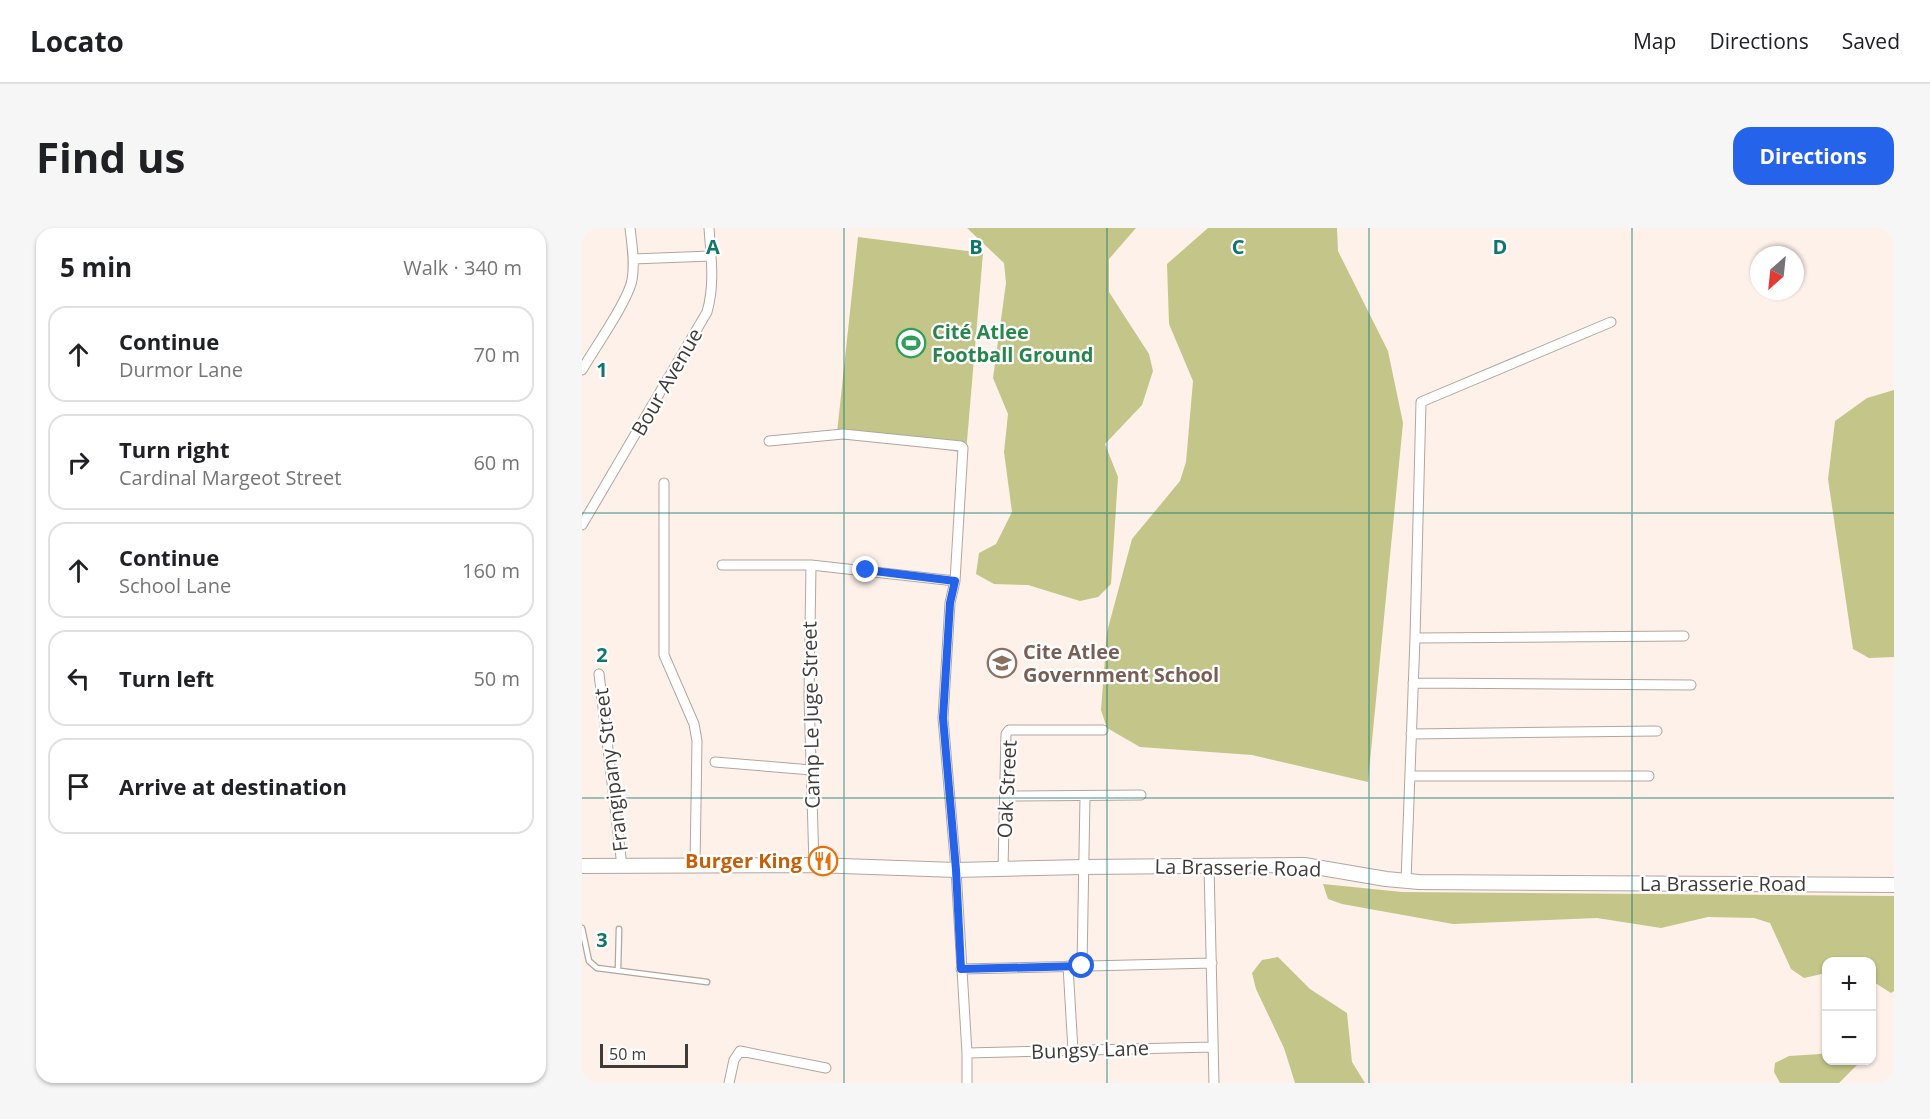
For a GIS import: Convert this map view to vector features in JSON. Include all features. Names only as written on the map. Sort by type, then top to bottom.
[{"type":"main road","name":"La Brasserie Road","points":[[582,866],[814,865],[956,870],[1304,865],[1406,881],[1894,885]]},
{"type":"street","points":[[582,370],[586,354],[626,295],[632,281],[633,259],[630,228]]},
{"type":"street","name":"Bour Avenue","points":[[582,523],[707,312],[711,296],[713,264],[709,228]]},
{"type":"street","points":[[633,259],[711,256]]},
{"type":"street","points":[[1406,881],[1421,402],[1611,322]]},
{"type":"street","points":[[769,441],[843,434],[962,446],[963,448],[955,581],[950,603],[943,718],[956,870],[967,1083]]},
{"type":"street","points":[[664,483],[664,655],[667,666],[688,708],[696,732],[695,866]]},
{"type":"street","points":[[722,565],[811,565],[955,581]]},
{"type":"street","name":"Camp Le Juge Street","points":[[811,565],[809,695],[814,865]]},
{"type":"street","points":[[1415,638],[1684,636]]},
{"type":"street","name":"Frangipany Street","points":[[599,675],[622,866]]},
{"type":"street","points":[[1413,682],[1691,685]]},
{"type":"street","name":"Oak Street","points":[[1004,869],[1006,734],[1009,730],[1103,730]]},
{"type":"street","points":[[1411,734],[1657,731]]},
{"type":"street","points":[[715,762],[812,770]]},
{"type":"street","points":[[1410,776],[1648,776]]},
{"type":"street","points":[[1006,796],[1141,795]]},
{"type":"street","points":[[1082,966],[1085,797]]},
{"type":"street","points":[[1209,866],[1214,1083]]},
{"type":"street","points":[[961,969],[1212,963]]},
{"type":"street","points":[[1068,966],[1073,1051]]},
{"type":"street","name":"Bungsy Lane","points":[[967,1053],[1213,1047]]},
{"type":"street","points":[[729,1083],[735,1060],[740,1051],[826,1068]]},
{"type":"lane","points":[[582,928],[589,961],[597,968],[707,982]]},
{"type":"lane","points":[[618,970],[619,929]]},
{"type":"green space","points":[[967,228],[1136,228],[1109,259],[1109,292],[1149,354],[1153,371],[1142,405],[1105,444],[1118,477],[1111,584],[1098,597],[1080,601],[1028,585],[994,584],[976,574],[979,553],[996,544],[1012,512],[1004,452],[1008,414],[993,378],[1006,283],[1004,263]]},
{"type":"green space","points":[[1208,228],[1337,228],[1338,251],[1388,351],[1403,423],[1368,782],[1252,755],[1140,747],[1107,728],[1101,710],[1107,632],[1132,539],[1180,481],[1186,462],[1193,381],[1169,324],[1167,264]]},
{"type":"green space","name":"Cité Atlee Football Ground","points":[[858,237],[983,253],[966,453],[837,433]]},
{"type":"green space","points":[[1894,390],[1894,657],[1869,658],[1853,649],[1828,479],[1835,421],[1867,398]]},
{"type":"green space","points":[[1323,884],[1402,892],[1894,896],[1894,991],[1891,993],[1876,984],[1876,957],[1822,957],[1822,974],[1804,978],[1791,969],[1770,923],[1754,918],[1708,917],[1661,928],[1597,918],[1453,924],[1342,904],[1328,899]]},
{"type":"green space","points":[[1278,957],[1310,989],[1347,1013],[1352,1062],[1365,1083],[1295,1083],[1284,1048],[1256,989],[1252,973],[1262,960]]},
{"type":"green space","points":[[1822,1053],[1822,1065],[1857,1065],[1839,1083],[1780,1083],[1774,1072],[1775,1063],[1789,1056]]},
{"type":"place","name":"Cité Atlee Football Ground","points":[[911,343]]},
{"type":"place","name":"Cite Atlee Government School","points":[[1002,663]]},
{"type":"place","name":"Burger King","points":[[823,861]]},
{"type":"route","points":[[866,570],[955,581],[950,603],[943,718],[956,870],[961,969],[1082,966]]}]
